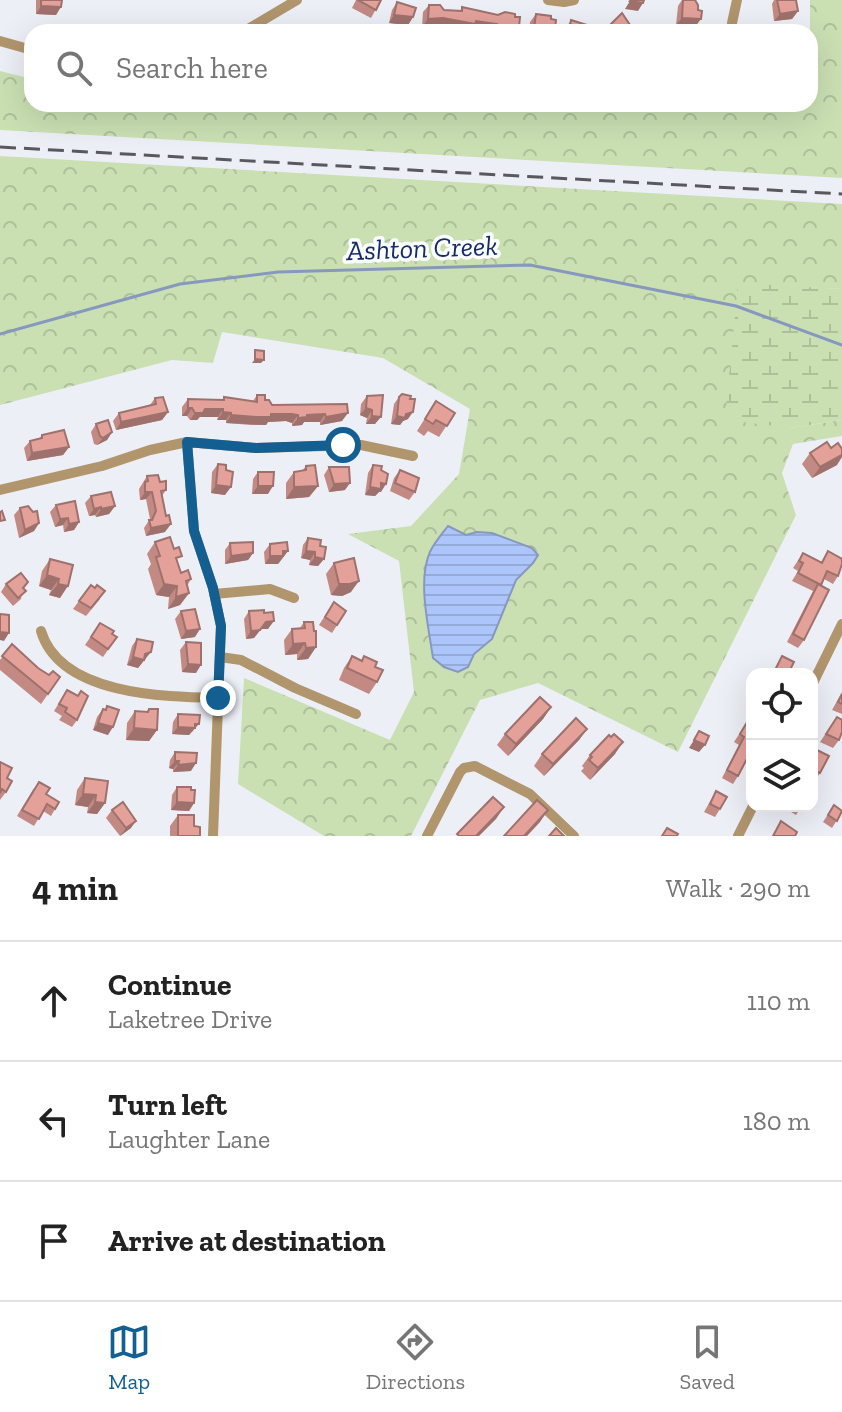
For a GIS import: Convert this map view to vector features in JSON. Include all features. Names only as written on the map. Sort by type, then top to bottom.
[{"type":"street","points":[[256,24],[297,0]]},
{"type":"street","points":[[548,0],[574,0]]},
{"type":"street","points":[[732,23],[737,0]]},
{"type":"street","points":[[0,41],[24,48]]},
{"type":"street","points":[[0,490],[187,442],[256,448],[361,445],[413,456]]},
{"type":"street","points":[[187,442],[194,531],[221,626],[213,836]]},
{"type":"street","points":[[214,594],[252,588],[270,589],[294,598]]},
{"type":"street","points":[[818,673],[842,624]]},
{"type":"street","points":[[41,631],[55,656],[101,684],[121,691],[218,698]]},
{"type":"street","points":[[220,657],[241,660],[356,714]]},
{"type":"street","points":[[427,836],[460,772],[475,766],[530,794],[574,836]]},
{"type":"street","points":[[738,836],[750,812]]},
{"type":"green space","points":[[810,0],[842,0],[842,178],[0,130],[0,71],[24,77],[24,112],[818,112],[818,24],[810,24]]},
{"type":"green space","points":[[0,156],[842,204],[842,289],[738,284],[790,428],[842,420],[842,436],[793,444],[782,473],[796,515],[678,752],[538,683],[480,700],[411,836],[324,836],[238,784],[244,678],[390,740],[414,692],[399,561],[348,534],[411,526],[459,474],[470,409],[383,358],[222,332],[213,363],[172,360],[0,405]]},
{"type":"green space","points":[[738,283],[842,289],[842,420],[790,428],[725,420]]},
{"type":"water","points":[[448,526],[466,535],[492,533],[532,548],[538,555],[516,580],[492,639],[474,654],[468,667],[458,672],[444,667],[433,658],[425,605],[426,563]]},
{"type":"building","points":[[41,0],[62,0],[61,7],[41,6]]},
{"type":"building","points":[[358,0],[381,0],[376,10]]},
{"type":"building","points":[[683,0],[695,0],[698,10],[702,11],[701,19],[682,18]]},
{"type":"building","points":[[777,0],[796,0],[798,11],[780,14]]},
{"type":"building","points":[[397,2],[416,8],[413,17],[394,15]]},
{"type":"building","points":[[429,5],[440,5],[444,10],[462,11],[462,7],[498,15],[505,12],[520,17],[519,24],[476,21],[475,24],[443,18],[428,19]]},
{"type":"building","points":[[622,13],[629,24],[611,24]]},
{"type":"building","points":[[536,14],[556,20],[556,24],[535,24]]},
{"type":"building","points":[[255,350],[264,351],[264,360],[255,359]]},
{"type":"building","points":[[402,394],[415,399],[413,412],[406,414],[405,418],[397,416]]},
{"type":"building","points":[[257,395],[265,395],[265,400],[272,405],[347,404],[348,413],[326,417],[325,414],[298,418],[298,415],[292,414],[271,414],[271,417],[257,417],[231,415],[223,409],[205,409],[203,413],[195,413],[188,408],[188,399],[224,400],[224,397],[257,402]]},
{"type":"building","points":[[383,395],[381,417],[372,416],[372,410],[366,408],[367,396]]},
{"type":"building","points":[[163,397],[168,412],[121,422],[119,413],[156,404],[155,398]]},
{"type":"building","points":[[436,401],[455,413],[447,426],[425,419]]},
{"type":"building","points":[[108,420],[112,432],[103,438],[96,424]]},
{"type":"building","points":[[64,430],[69,447],[32,453],[30,441]]},
{"type":"building","points":[[827,442],[831,448],[838,443],[842,455],[820,467],[810,453]]},
{"type":"building","points":[[218,464],[226,465],[226,470],[233,472],[231,487],[216,485]]},
{"type":"building","points":[[315,465],[318,486],[294,487],[294,472]]},
{"type":"building","points":[[373,465],[382,466],[381,470],[388,474],[386,484],[381,483],[381,489],[370,487]]},
{"type":"building","points":[[329,467],[349,467],[350,483],[334,484]]},
{"type":"building","points":[[400,470],[419,478],[415,492],[395,483]]},
{"type":"building","points":[[258,472],[274,472],[273,486],[258,486]]},
{"type":"building","points":[[158,475],[160,482],[166,481],[166,490],[161,491],[166,516],[169,515],[171,524],[151,528],[149,520],[156,511],[152,492],[145,492],[145,482],[148,481],[147,476]]},
{"type":"building","points":[[111,492],[115,506],[94,509],[91,496]]},
{"type":"building","points":[[75,501],[79,522],[69,524],[68,518],[60,519],[56,505]]},
{"type":"building","points":[[28,506],[33,512],[37,511],[39,523],[25,530],[20,508]]},
{"type":"building","points":[[170,537],[174,549],[179,547],[182,556],[176,558],[181,573],[188,570],[191,579],[186,581],[189,593],[176,597],[177,586],[164,584],[156,557],[160,556],[155,542]]},
{"type":"building","points":[[308,538],[321,540],[320,546],[326,547],[324,559],[315,557],[315,552],[306,551]]},
{"type":"building","points":[[253,542],[253,553],[231,556],[230,543]]},
{"type":"building","points":[[287,542],[288,551],[283,551],[283,556],[270,556],[270,544]]},
{"type":"building","points":[[828,551],[842,559],[838,576],[827,571],[821,585],[798,573],[803,563],[799,561],[803,553],[822,563]]},
{"type":"building","points":[[354,558],[359,581],[339,584],[334,563]]},
{"type":"building","points":[[50,559],[73,565],[68,586],[58,584],[59,579],[47,575]]},
{"type":"building","points":[[21,573],[28,582],[23,588],[26,591],[18,598],[6,584]]},
{"type":"building","points":[[818,584],[829,590],[804,640],[793,634]]},
{"type":"building","points":[[91,585],[105,591],[91,608],[79,601]]},
{"type":"building","points":[[334,602],[346,611],[337,625],[325,617]]},
{"type":"building","points":[[195,609],[200,629],[186,631],[181,611]]},
{"type":"building","points":[[264,610],[264,613],[273,612],[274,621],[266,622],[260,630],[251,631],[249,611]]},
{"type":"building","points":[[0,614],[9,615],[9,633],[0,632]]},
{"type":"building","points":[[304,622],[313,622],[316,647],[306,648],[305,643],[293,644],[292,629],[305,628]]},
{"type":"building","points":[[100,623],[114,631],[112,634],[117,637],[108,649],[91,637]]},
{"type":"building","points":[[137,639],[153,642],[151,652],[145,654],[144,660],[133,657]]},
{"type":"building","points":[[186,642],[201,643],[201,665],[188,664]]},
{"type":"building","points":[[12,644],[38,668],[49,675],[53,671],[60,677],[48,694],[2,656]]},
{"type":"building","points":[[352,656],[362,661],[364,656],[377,662],[375,667],[383,670],[377,682],[347,668]]},
{"type":"building","points":[[782,656],[794,662],[791,668],[776,668]]},
{"type":"building","points":[[67,690],[78,696],[81,691],[88,696],[77,720],[59,704]]},
{"type":"building","points":[[540,697],[551,707],[516,744],[505,734]]},
{"type":"building","points":[[107,706],[119,710],[113,727],[98,723]]},
{"type":"building","points":[[149,709],[158,709],[157,730],[134,728],[135,711],[148,712]]},
{"type":"building","points":[[178,714],[200,715],[199,724],[195,724],[195,728],[178,727]]},
{"type":"building","points":[[837,717],[842,720],[839,740],[826,734]]},
{"type":"building","points":[[576,718],[587,729],[553,764],[542,754]]},
{"type":"building","points":[[746,724],[746,761],[738,776],[727,770],[744,737],[740,734]]},
{"type":"building","points":[[699,731],[709,736],[705,745],[694,740]]},
{"type":"building","points":[[614,734],[623,742],[598,768],[589,760],[590,755],[609,735]]},
{"type":"building","points":[[818,750],[829,756],[818,772]]},
{"type":"building","points":[[175,752],[197,753],[196,763],[178,765]]},
{"type":"building","points":[[0,762],[12,768],[7,778],[12,781],[6,792],[2,789],[0,793]]},
{"type":"building","points":[[85,778],[108,781],[105,803],[95,802],[96,795],[83,794]]},
{"type":"building","points":[[39,782],[50,788],[46,794],[59,802],[55,809],[47,804],[39,819],[22,810]]},
{"type":"building","points":[[177,787],[195,790],[194,803],[177,802]]},
{"type":"building","points":[[716,791],[727,797],[720,809],[710,804]]},
{"type":"building","points":[[493,797],[504,807],[476,836],[459,836],[457,834]]},
{"type":"building","points":[[537,800],[548,810],[524,836],[504,836]]},
{"type":"building","points":[[123,802],[136,821],[126,828],[112,810]]},
{"type":"building","points":[[834,805],[842,811],[837,821],[828,815]]},
{"type":"building","points":[[178,815],[194,815],[194,826],[200,827],[200,836],[178,836]]},
{"type":"building","points":[[781,821],[797,832],[795,836],[773,836]]},
{"type":"building","points":[[556,828],[564,836],[549,836]]},
{"type":"building","points":[[667,828],[678,834],[677,836],[662,836]]},
{"type":"waterway","name":"Ashton Creek","points":[[0,334],[180,284],[278,272],[530,265],[736,306],[842,345]]},
{"type":"railway","points":[[0,147],[842,194]]},
{"type":"route","points":[[218,698],[221,626],[191,515],[187,442],[256,448],[343,445]]}]
